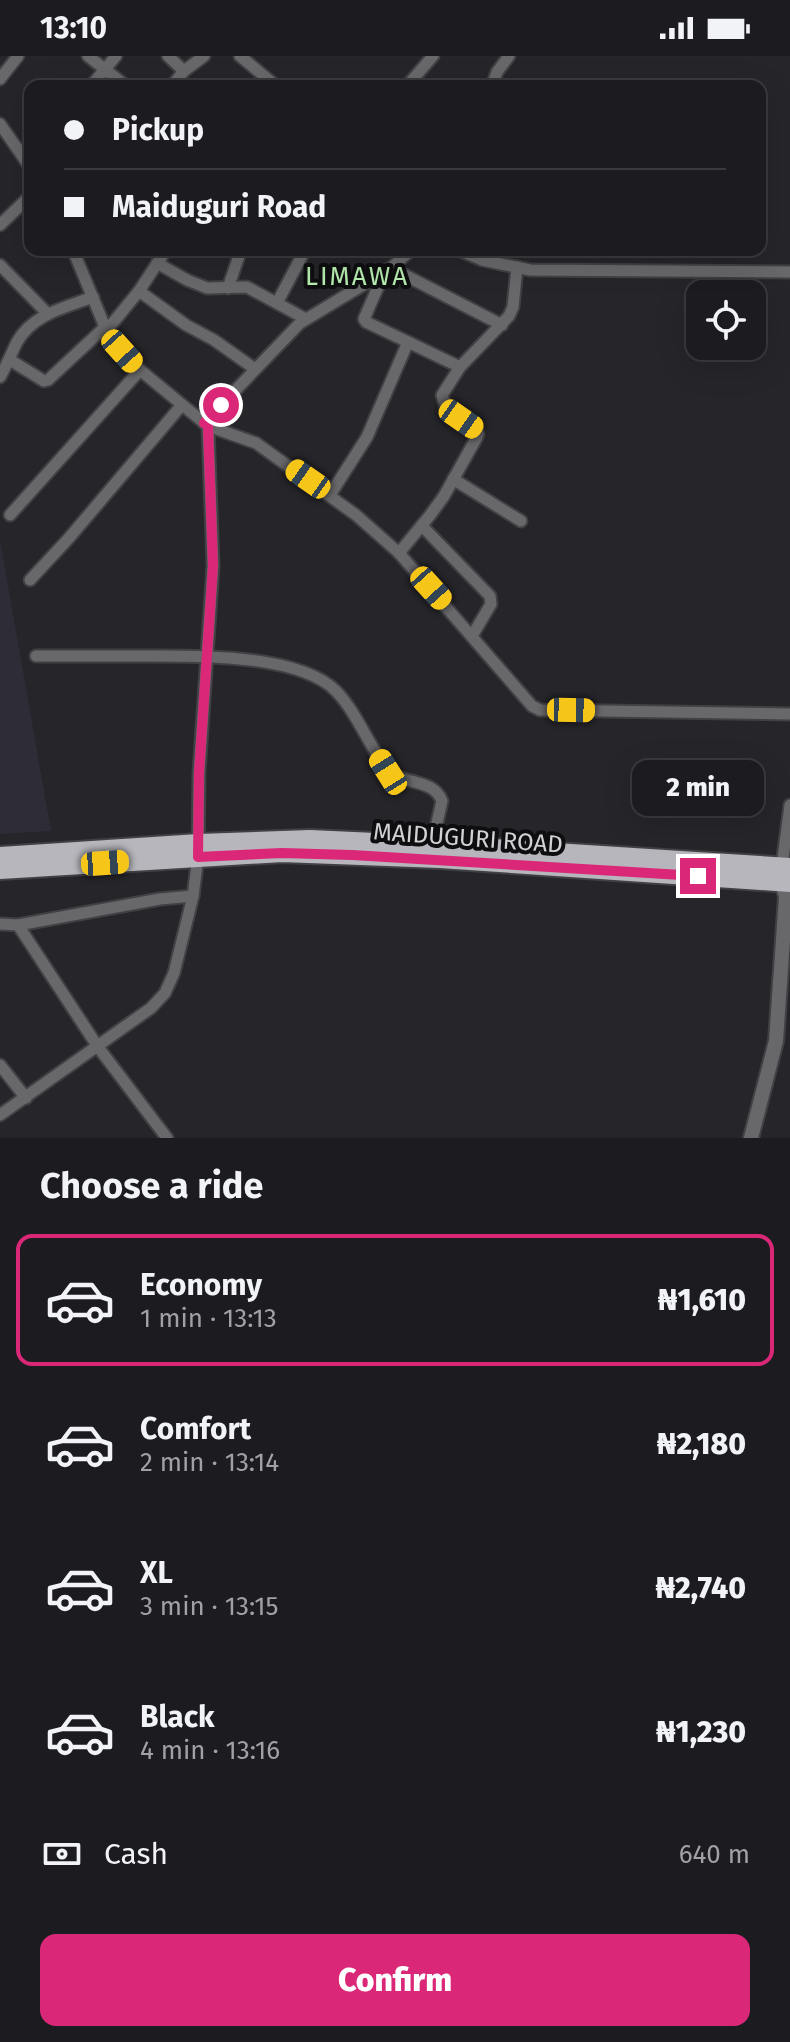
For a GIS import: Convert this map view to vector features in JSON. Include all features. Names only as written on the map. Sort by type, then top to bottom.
[{"type":"highway","name":"MAIDUGURI ROAD","points":[[0,870],[310,839],[432,845],[786,881]]},
{"type":"highway","name":"MAIDUGURI ROAD","points":[[0,856],[198,850],[352,855],[786,881]]},
{"type":"street","points":[[0,79],[18,56]]},
{"type":"street","points":[[88,56],[119,80]]},
{"type":"street","points":[[96,80],[116,56]]},
{"type":"street","points":[[168,56],[184,71]]},
{"type":"street","points":[[177,80],[204,56]]},
{"type":"street","points":[[240,56],[269,80]]},
{"type":"street","points":[[412,80],[433,56]]},
{"type":"street","points":[[494,80],[509,56]]},
{"type":"street","points":[[0,124],[24,147]]},
{"type":"street","points":[[0,225],[24,202]]},
{"type":"street","points":[[76,256],[106,328],[140,370],[206,425],[256,443],[330,495],[399,553],[532,706],[540,710],[790,714]]},
{"type":"street","points":[[10,360],[44,381],[48,380],[106,328],[139,291],[162,256]]},
{"type":"street","points":[[228,288],[239,256]]},
{"type":"street","points":[[277,303],[302,256]]},
{"type":"street","points":[[0,1115],[151,1008],[165,993],[174,973],[193,896],[198,850],[203,694],[213,566],[206,425],[255,369],[306,319],[388,269],[404,256]]},
{"type":"street","points":[[473,256],[530,270],[790,272]]},
{"type":"street","points":[[157,263],[207,288],[247,287],[306,319]]},
{"type":"street","points":[[0,265],[48,314]]},
{"type":"street","points":[[399,553],[444,496],[478,434],[476,429],[446,408],[442,395],[460,367],[502,325],[513,307],[517,267]]},
{"type":"street","points":[[388,269],[502,325]]},
{"type":"street","points":[[388,269],[364,319],[366,322],[460,367]]},
{"type":"street","points":[[139,291],[255,369]]},
{"type":"street","points":[[0,377],[27,329],[48,314],[93,297]]},
{"type":"street","points":[[330,495],[367,437],[408,342]]},
{"type":"street","points":[[10,515],[140,370]]},
{"type":"street","points":[[30,580],[181,406]]},
{"type":"street","points":[[453,479],[521,521]]},
{"type":"street","points":[[422,526],[490,596],[491,604],[472,636]]},
{"type":"street","points":[[36,656],[208,656],[272,663],[319,679],[335,690],[346,703],[388,772],[433,788],[439,795],[442,801],[432,845]]},
{"type":"street","points":[[751,1138],[776,1041],[790,805]]},
{"type":"street","points":[[0,924],[18,925],[160,899],[193,896]]},
{"type":"street","points":[[18,925],[98,1047],[167,1138]]},
{"type":"street","points":[[0,1065],[26,1098]]},
{"type":"shaded area","points":[[0,540],[51,831],[0,834]]},
{"type":"district","name":"LIMAWA","points":[[357,276]]},
{"type":"route","points":[[221,405],[204,423],[208,426],[213,566],[203,694],[198,857],[282,853],[352,855],[698,876]]}]
